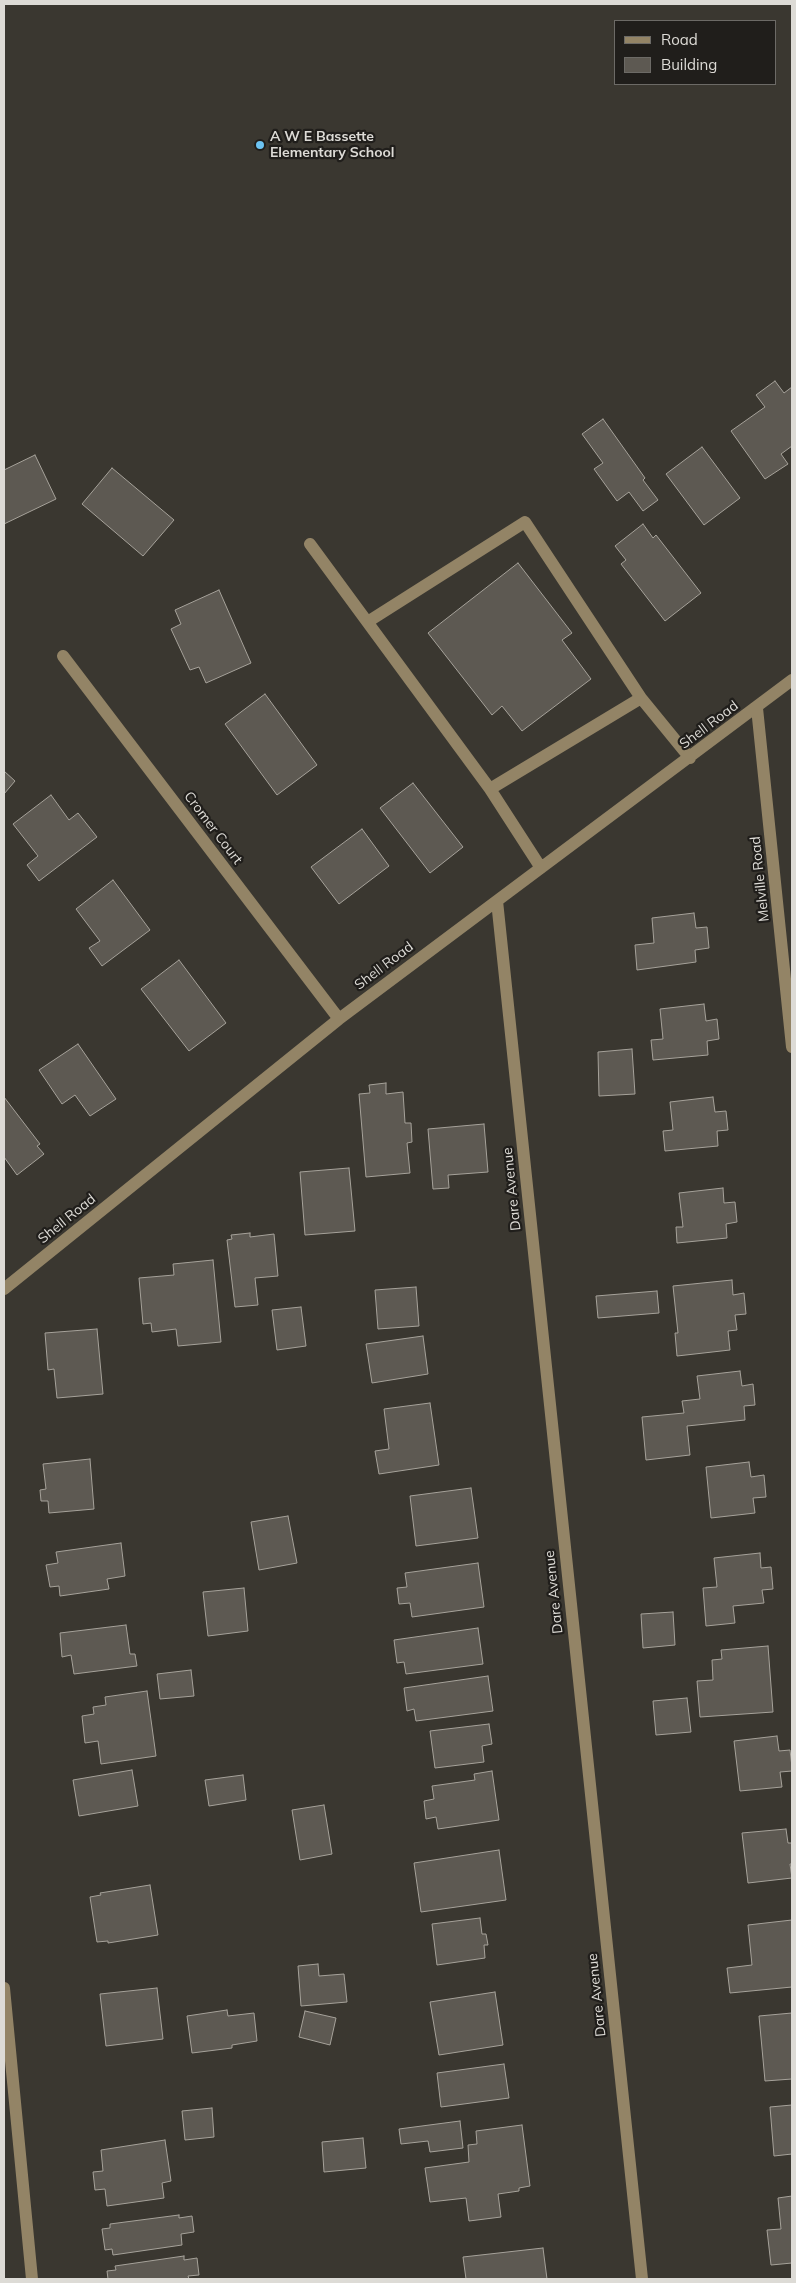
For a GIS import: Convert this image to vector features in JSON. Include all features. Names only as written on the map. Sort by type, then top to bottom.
[{"type":"street","points":[[369,621],[525,522],[641,698],[690,758]]},
{"type":"street","points":[[310,544],[369,621],[490,789],[541,868]]},
{"type":"street","name":"Cromer Court","points":[[63,656],[339,1019]]},
{"type":"street","name":"Shell Road","points":[[4,1289],[339,1019],[792,680]]},
{"type":"street","points":[[490,789],[641,698]]},
{"type":"street","name":"Melville Road","points":[[757,708],[792,1047]]},
{"type":"street","name":"Dare Avenue","points":[[497,902],[642,2279]]},
{"type":"street","points":[[4,1988],[32,2279]]},
{"type":"building","points":[[775,381],[784,393],[792,387],[792,446],[781,454],[788,464],[765,479],[731,431],[765,407],[756,395]]},
{"type":"building","points":[[603,419],[645,478],[643,480],[658,500],[643,511],[629,492],[617,501],[594,469],[603,463],[582,434]]},
{"type":"building","points":[[702,447],[740,498],[704,525],[666,474]]},
{"type":"building","points":[[35,455],[56,499],[4,524],[4,470]]},
{"type":"building","points":[[112,468],[174,520],[143,556],[82,504]]},
{"type":"building","points":[[643,524],[653,538],[656,535],[701,593],[665,621],[621,564],[626,560],[615,546]]},
{"type":"building","points":[[518,563],[572,633],[562,640],[591,679],[522,731],[502,706],[492,715],[428,633]]},
{"type":"building","points":[[219,590],[251,663],[206,683],[199,667],[190,670],[171,629],[181,624],[175,610]]},
{"type":"building","points":[[265,694],[317,765],[277,795],[225,724]]},
{"type":"building","points":[[4,771],[15,781],[4,794]]},
{"type":"building","points":[[413,783],[463,847],[430,873],[380,808]]},
{"type":"building","points":[[51,795],[69,820],[78,813],[97,837],[39,881],[27,865],[38,856],[13,824]]},
{"type":"building","points":[[362,829],[389,866],[339,904],[311,867]]},
{"type":"building","points":[[113,880],[150,930],[102,966],[89,948],[100,941],[76,909]]},
{"type":"building","points":[[694,913],[696,928],[707,927],[709,948],[695,950],[696,962],[637,970],[635,945],[654,943],[652,918]]},
{"type":"building","points":[[179,960],[226,1023],[189,1051],[141,989]]},
{"type":"building","points":[[704,1004],[706,1021],[717,1019],[719,1039],[707,1041],[708,1055],[653,1060],[651,1040],[663,1039],[660,1009]]},
{"type":"building","points":[[78,1044],[116,1099],[90,1116],[75,1095],[62,1104],[39,1070]]},
{"type":"building","points":[[632,1049],[635,1094],[599,1096],[598,1052]]},
{"type":"building","points":[[386,1083],[386,1094],[403,1092],[405,1123],[411,1123],[412,1142],[407,1143],[410,1173],[366,1177],[359,1094],[370,1093],[369,1085]]},
{"type":"building","points":[[4,1097],[40,1144],[37,1146],[44,1154],[17,1175],[4,1157]]},
{"type":"building","points":[[713,1097],[715,1112],[726,1111],[728,1130],[717,1131],[718,1146],[665,1151],[663,1131],[673,1130],[670,1102]]},
{"type":"building","points":[[484,1124],[488,1172],[448,1175],[449,1188],[433,1189],[428,1129]]},
{"type":"building","points":[[349,1168],[355,1231],[305,1235],[300,1172]]},
{"type":"building","points":[[723,1188],[724,1203],[735,1202],[737,1222],[726,1224],[727,1238],[677,1243],[676,1227],[683,1227],[679,1193]]},
{"type":"building","points":[[250,1233],[250,1237],[274,1234],[278,1276],[255,1278],[258,1305],[235,1307],[227,1240],[232,1239],[231,1235]]},
{"type":"building","points":[[213,1260],[221,1342],[178,1346],[176,1329],[152,1332],[151,1323],[143,1324],[139,1278],[174,1275],[173,1264]]},
{"type":"building","points":[[732,1280],[733,1295],[744,1293],[746,1314],[735,1315],[737,1330],[728,1331],[730,1350],[677,1356],[675,1333],[678,1333],[673,1286]]},
{"type":"building","points":[[416,1287],[419,1326],[378,1329],[375,1290]]},
{"type":"building","points":[[657,1291],[659,1313],[598,1318],[596,1296]]},
{"type":"building","points":[[301,1307],[306,1346],[277,1350],[272,1310]]},
{"type":"building","points":[[97,1329],[103,1394],[57,1398],[54,1369],[48,1370],[45,1333]]},
{"type":"building","points":[[423,1336],[428,1374],[372,1383],[366,1344]]},
{"type":"building","points":[[740,1371],[742,1386],[753,1384],[755,1405],[744,1406],[745,1420],[687,1426],[690,1455],[646,1460],[642,1417],[684,1413],[682,1401],[700,1399],[697,1376]]},
{"type":"building","points":[[430,1403],[439,1465],[379,1474],[375,1451],[389,1449],[384,1409]]},
{"type":"building","points":[[90,1459],[94,1509],[49,1513],[48,1501],[41,1501],[40,1490],[46,1489],[43,1464]]},
{"type":"building","points":[[749,1462],[751,1477],[764,1475],[766,1497],[753,1498],[755,1513],[711,1518],[706,1467]]},
{"type":"building","points":[[471,1488],[478,1538],[416,1546],[410,1496]]},
{"type":"building","points":[[288,1516],[297,1563],[259,1570],[251,1522]]},
{"type":"building","points":[[121,1543],[125,1576],[107,1579],[109,1589],[60,1596],[59,1586],[50,1587],[46,1565],[58,1563],[56,1552]]},
{"type":"building","points":[[760,1553],[761,1568],[771,1567],[773,1589],[762,1590],[764,1603],[733,1606],[735,1623],[706,1626],[703,1588],[717,1587],[714,1558]]},
{"type":"building","points":[[478,1563],[484,1607],[412,1617],[410,1603],[399,1604],[397,1588],[407,1587],[405,1573]]},
{"type":"building","points":[[244,1588],[248,1631],[208,1636],[203,1592]]},
{"type":"building","points":[[673,1612],[675,1645],[643,1648],[641,1614]]},
{"type":"building","points":[[126,1625],[130,1654],[135,1654],[137,1666],[74,1674],[71,1655],[62,1657],[60,1633]]},
{"type":"building","points":[[478,1628],[483,1664],[406,1674],[404,1662],[397,1663],[394,1640]]},
{"type":"building","points":[[768,1646],[773,1712],[700,1717],[697,1681],[713,1680],[712,1660],[722,1659],[721,1650]]},
{"type":"building","points":[[191,1670],[194,1696],[160,1699],[157,1674]]},
{"type":"building","points":[[488,1676],[493,1711],[416,1721],[414,1709],[407,1711],[404,1688]]},
{"type":"building","points":[[147,1691],[156,1756],[101,1764],[98,1741],[85,1743],[82,1716],[94,1714],[93,1707],[106,1705],[105,1697]]},
{"type":"building","points":[[687,1698],[691,1732],[656,1735],[653,1701]]},
{"type":"building","points":[[489,1724],[492,1744],[482,1746],[484,1762],[435,1768],[430,1731]]},
{"type":"building","points":[[777,1736],[779,1751],[790,1750],[792,1767],[792,1771],[780,1772],[782,1787],[740,1791],[734,1741]]},
{"type":"building","points":[[132,1770],[138,1806],[79,1816],[73,1780]]},
{"type":"building","points":[[492,1771],[499,1820],[438,1829],[436,1817],[426,1819],[424,1801],[434,1799],[432,1786],[475,1780],[474,1774]]},
{"type":"building","points":[[243,1775],[246,1800],[209,1806],[205,1780]]},
{"type":"building","points":[[324,1805],[332,1854],[300,1860],[292,1810]]},
{"type":"building","points":[[786,1829],[788,1843],[792,1843],[792,1864],[790,1864],[792,1878],[748,1883],[742,1833]]},
{"type":"building","points":[[499,1850],[506,1900],[421,1912],[414,1863]]},
{"type":"building","points":[[150,1885],[158,1935],[108,1943],[108,1941],[97,1942],[90,1897],[101,1895],[100,1893]]},
{"type":"building","points":[[480,1918],[482,1934],[486,1934],[488,1945],[484,1945],[485,1958],[437,1965],[432,1924]]},
{"type":"building","points":[[792,1920],[792,1987],[730,1993],[727,1968],[752,1965],[748,1925]]},
{"type":"building","points":[[318,1964],[319,1976],[344,1974],[347,2002],[301,2006],[298,1966]]},
{"type":"building","points":[[157,1988],[163,2039],[106,2046],[100,1994]]},
{"type":"building","points":[[495,1992],[503,2045],[439,2055],[430,2002]]},
{"type":"building","points":[[227,2010],[228,2016],[254,2013],[257,2041],[232,2045],[232,2048],[192,2053],[187,2016]]},
{"type":"building","points":[[305,2011],[336,2018],[330,2045],[299,2037]]},
{"type":"building","points":[[792,2013],[792,2079],[765,2081],[759,2016]]},
{"type":"building","points":[[504,2064],[509,2098],[441,2107],[437,2073]]},
{"type":"building","points":[[792,2105],[792,2154],[774,2156],[770,2107]]},
{"type":"building","points":[[212,2108],[214,2137],[185,2140],[182,2111]]},
{"type":"building","points":[[460,2121],[463,2148],[430,2152],[428,2141],[401,2144],[399,2129]]},
{"type":"building","points":[[522,2125],[530,2186],[519,2188],[519,2191],[498,2194],[501,2217],[469,2221],[466,2198],[430,2202],[425,2168],[469,2162],[468,2145],[477,2144],[476,2131]]},
{"type":"building","points":[[363,2138],[366,2168],[324,2172],[322,2142]]},
{"type":"building","points":[[165,2140],[171,2181],[162,2183],[164,2198],[107,2206],[105,2189],[95,2190],[93,2172],[103,2171],[101,2150]]},
{"type":"building","points":[[792,2196],[792,2263],[771,2265],[767,2230],[781,2229],[778,2198]]},
{"type":"building","points":[[179,2215],[179,2218],[192,2216],[194,2232],[181,2234],[182,2245],[113,2255],[112,2249],[105,2250],[102,2229],[110,2228],[110,2224]]},
{"type":"building","points":[[543,2248],[547,2279],[466,2279],[463,2257]]},
{"type":"building","points":[[184,2256],[184,2260],[197,2258],[199,2275],[188,2276],[189,2279],[108,2279],[107,2271],[116,2270],[115,2266]]},
{"type":"place","name":"A W E Bassette Elementary School","points":[[260,145]]}]
